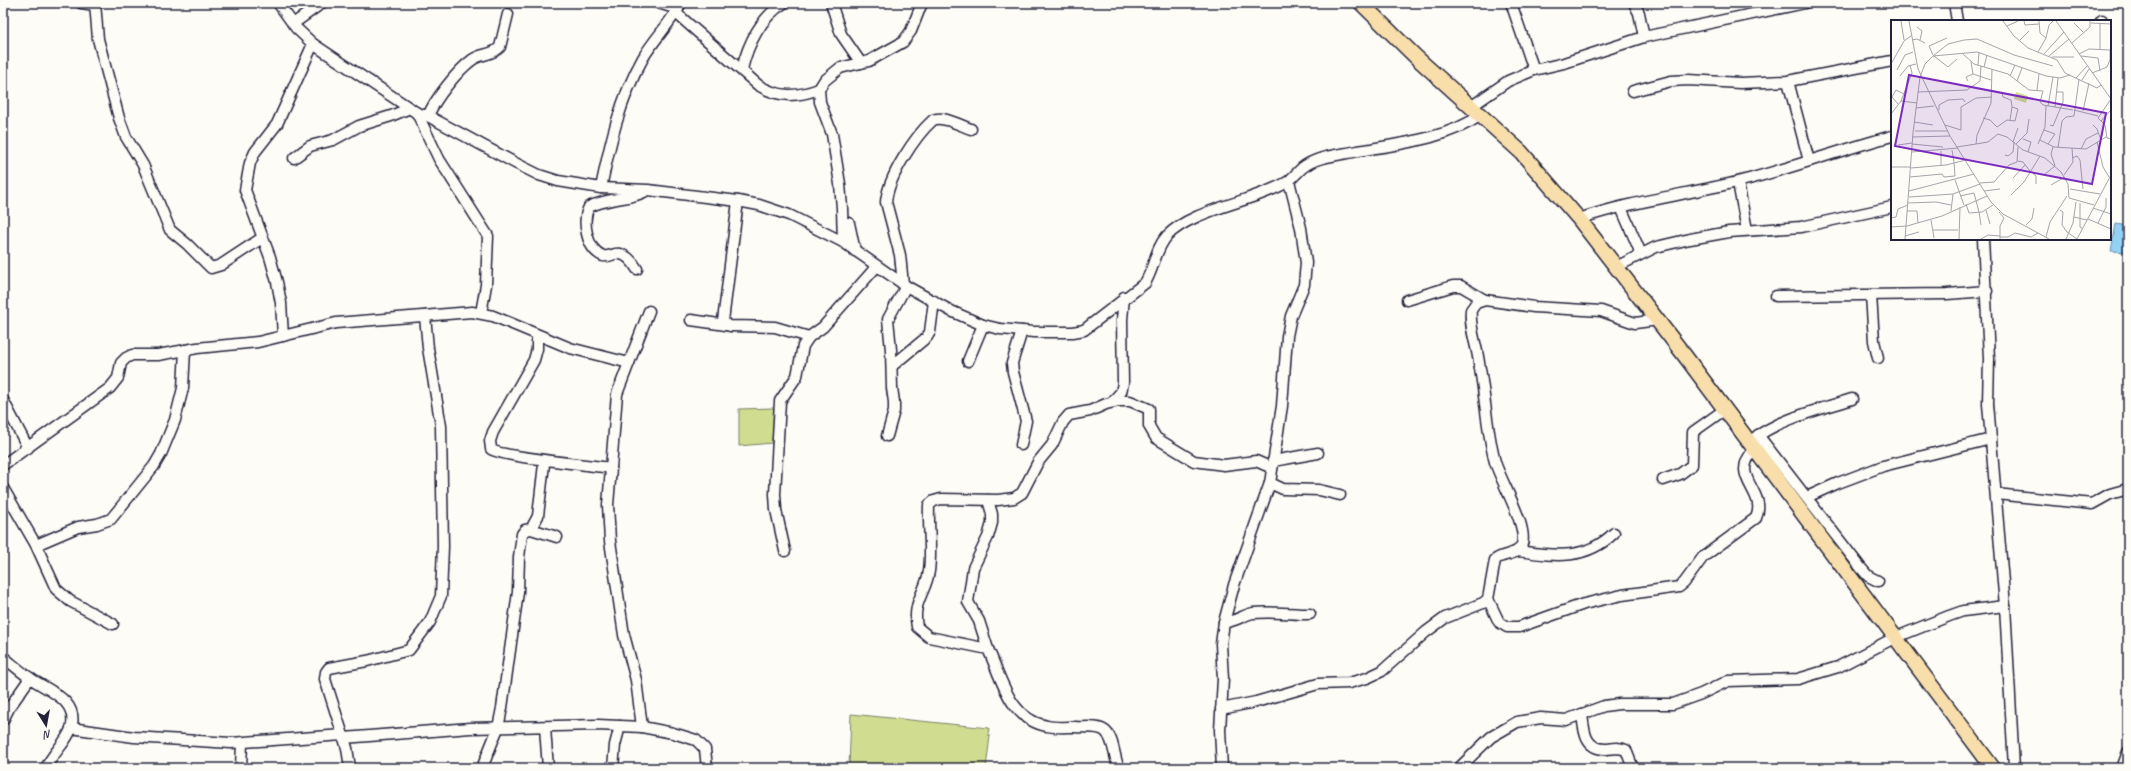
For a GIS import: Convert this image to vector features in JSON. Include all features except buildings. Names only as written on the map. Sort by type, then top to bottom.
[{"type":"highway","points":[[1361,3],[1417,58],[1477,110],[1521,152],[1579,219],[1658,320],[1724,410],[1753,442],[1894,638],[1993,768]]},
{"type":"street","points":[[81,3],[95,4],[98,39],[119,118],[126,136],[143,165],[170,230],[188,244],[211,268],[221,266],[262,238]]},
{"type":"street","points":[[278,3],[293,24],[313,44],[414,110],[539,175],[570,183],[601,188],[648,190],[759,205],[788,215],[843,242],[905,285],[964,317],[983,324],[1022,331],[1073,332],[1084,330],[1145,283],[1150,275],[1161,245],[1173,231],[1218,208],[1274,191],[1289,181],[1303,168],[1324,158],[1428,136],[1469,123],[1477,110],[1508,81],[1534,70],[1564,63],[1644,37],[1804,3]]},
{"type":"street","points":[[293,24],[322,3]]},
{"type":"street","points":[[658,3],[678,8],[758,85],[777,94],[798,96],[819,88],[824,81],[840,68],[883,54],[908,38],[922,3]]},
{"type":"street","points":[[742,70],[749,49],[767,15],[784,3]]},
{"type":"street","points":[[831,3],[841,34],[861,62]]},
{"type":"street","points":[[1511,3],[1534,70]]},
{"type":"street","points":[[1634,3],[1639,13],[1644,37]]},
{"type":"street","points":[[1954,3],[1957,20]]},
{"type":"street","points":[[601,188],[611,140],[624,97],[644,57],[678,8]]},
{"type":"street","points":[[428,116],[454,78],[473,59],[490,54],[500,47],[508,14]]},
{"type":"street","points":[[283,336],[281,303],[277,282],[270,257],[246,190],[250,163],[262,140],[277,124],[313,44]]},
{"type":"street","points":[[1632,91],[1671,81],[1688,80],[1740,83],[1788,81],[1891,61]]},
{"type":"street","points":[[1788,81],[1808,161]]},
{"type":"street","points":[[819,88],[820,102],[832,134],[840,184],[843,242]]},
{"type":"street","points":[[294,158],[310,146],[333,140],[359,126],[414,110]]},
{"type":"street","points":[[414,110],[439,160],[488,236],[486,285],[481,313]]},
{"type":"street","points":[[888,436],[894,411],[888,319],[905,285],[900,255],[886,202],[886,194],[893,177],[908,150],[933,120],[938,118],[943,119],[971,130]]},
{"type":"street","points":[[1579,219],[1610,208],[1749,179],[1862,143],[1891,136]]},
{"type":"street","points":[[1222,768],[1220,747],[1223,679],[1221,644],[1224,622],[1234,585],[1270,483],[1282,406],[1287,336],[1291,316],[1304,285],[1306,263],[1301,228],[1289,181]]},
{"type":"street","points":[[1739,188],[1747,230]]},
{"type":"street","points":[[637,269],[630,259],[622,254],[605,256],[600,254],[592,244],[584,219],[589,207],[596,203],[630,197],[648,190]]},
{"type":"street","points":[[726,325],[722,318],[738,201]]},
{"type":"street","points":[[1616,267],[1656,247],[1690,239],[1747,230],[1801,227],[1891,207]]},
{"type":"street","points":[[1623,212],[1639,249],[1639,255]]},
{"type":"street","points":[[849,223],[855,251]]},
{"type":"street","points":[[1983,240],[1986,291],[1988,404],[2005,606],[2014,768]]},
{"type":"street","points":[[785,551],[774,494],[778,409],[780,401],[796,376],[803,346],[810,337],[823,327],[877,266]]},
{"type":"street","points":[[1407,300],[1453,286],[1461,286],[1485,300],[1534,307],[1601,311],[1635,322],[1658,320]]},
{"type":"street","points":[[1776,296],[1947,294],[1986,291]]},
{"type":"street","points":[[1871,295],[1874,341],[1878,358]]},
{"type":"street","points":[[1113,401],[1120,392],[1123,383],[1122,320],[1124,298]]},
{"type":"street","points":[[1485,300],[1476,303],[1471,310],[1472,331],[1479,360],[1495,462],[1506,490],[1516,509],[1522,533],[1523,543],[1518,551]]},
{"type":"street","points":[[892,366],[927,337],[930,332],[934,301]]},
{"type":"street","points":[[642,727],[639,695],[624,635],[610,541],[608,505],[617,394],[649,311]]},
{"type":"street","points":[[3,465],[110,388],[118,378],[121,363],[132,355],[165,354],[185,350],[258,342],[336,323],[481,313],[570,348],[629,363]]},
{"type":"street","points":[[350,768],[343,736],[325,679],[326,672],[329,668],[374,660],[409,650],[430,622],[441,596],[443,546],[442,432],[428,348],[425,316]]},
{"type":"street","points":[[691,320],[726,325],[775,327],[810,337]]},
{"type":"street","points":[[968,361],[983,324]]},
{"type":"street","points":[[1021,445],[1026,421],[1012,369],[1022,331]]},
{"type":"street","points":[[537,336],[537,349],[534,360],[493,432],[490,441],[491,449],[497,453],[530,457],[571,465],[612,468]]},
{"type":"street","points":[[36,545],[78,527],[97,524],[111,519],[154,466],[161,454],[175,420],[183,388],[185,350]]},
{"type":"street","points":[[1614,533],[1603,543],[1588,551],[1569,555],[1551,555],[1518,551],[1498,557],[1494,560],[1488,599],[1499,622],[1507,627],[1519,627],[1584,604],[1678,587],[1684,583],[1703,557],[1756,518],[1759,512],[1759,505],[1744,470],[1745,461],[1753,442],[1788,420],[1852,399]]},
{"type":"street","points":[[3,400],[28,448]]},
{"type":"street","points":[[988,649],[929,637],[917,627],[915,610],[928,579],[930,537],[929,505],[934,500],[940,499],[988,500],[1014,498],[1022,494],[1038,462],[1052,445],[1062,422],[1069,415],[1090,412],[1113,401],[1130,401],[1149,409],[1149,426],[1156,438],[1194,462],[1224,465],[1256,461],[1272,464],[1318,453]]},
{"type":"street","points":[[1662,480],[1680,474],[1692,466],[1693,432],[1724,410]]},
{"type":"street","points":[[1807,497],[1838,483],[1883,466],[1991,439]]},
{"type":"street","points":[[1753,442],[1807,497],[1868,576],[1878,581]]},
{"type":"street","points":[[531,529],[538,516],[544,464]]},
{"type":"street","points":[[1270,483],[1284,489],[1319,490],[1340,495]]},
{"type":"street","points":[[3,488],[36,545],[56,589],[70,602],[113,624]]},
{"type":"street","points":[[1996,494],[2076,504],[2092,504],[2110,494],[2128,489]]},
{"type":"street","points":[[988,500],[992,514],[992,524],[988,537],[973,568],[968,602],[979,621],[1005,694],[1021,713],[1035,722],[1049,727],[1097,728],[1105,731],[1109,736],[1119,768]]},
{"type":"street","points":[[482,768],[498,728],[515,621],[522,534],[525,530],[531,529],[557,537]]},
{"type":"street","points":[[1222,709],[1256,702],[1318,684],[1349,683],[1367,678],[1382,671],[1426,632],[1445,618],[1483,603],[1488,599]]},
{"type":"street","points":[[1459,768],[1490,737],[1517,722],[1541,718],[1566,720],[1604,706],[1619,704],[1673,704],[1728,682],[1798,679],[1838,667],[1894,638],[1963,612],[2005,606]]},
{"type":"street","points":[[1224,622],[1238,620],[1251,614],[1265,612],[1310,614]]},
{"type":"street","points":[[3,657],[30,678],[62,698],[70,710],[71,728],[46,768]]},
{"type":"street","points":[[3,720],[9,708],[30,678]]},
{"type":"street","points":[[1582,714],[1585,734],[1592,746],[1598,750],[1621,748],[1626,750],[1633,768]]},
{"type":"street","points":[[613,768],[615,745],[620,726]]},
{"type":"street","points":[[71,728],[175,740],[242,742],[498,728],[642,727],[674,733],[696,740],[705,749],[707,768]]},
{"type":"street","points":[[544,728],[548,768]]},
{"type":"street","points":[[241,768],[242,742]]},
{"type":"street","points":[[2122,768],[2128,752]]},
{"type":"green space","points":[[774,408],[772,443],[739,446],[739,409]]},
{"type":"green space","points":[[851,714],[989,728],[988,735],[990,736],[986,768],[849,768]]},
{"type":"water","points":[[2116,224],[2128,226],[2128,252],[2111,251]]}]
